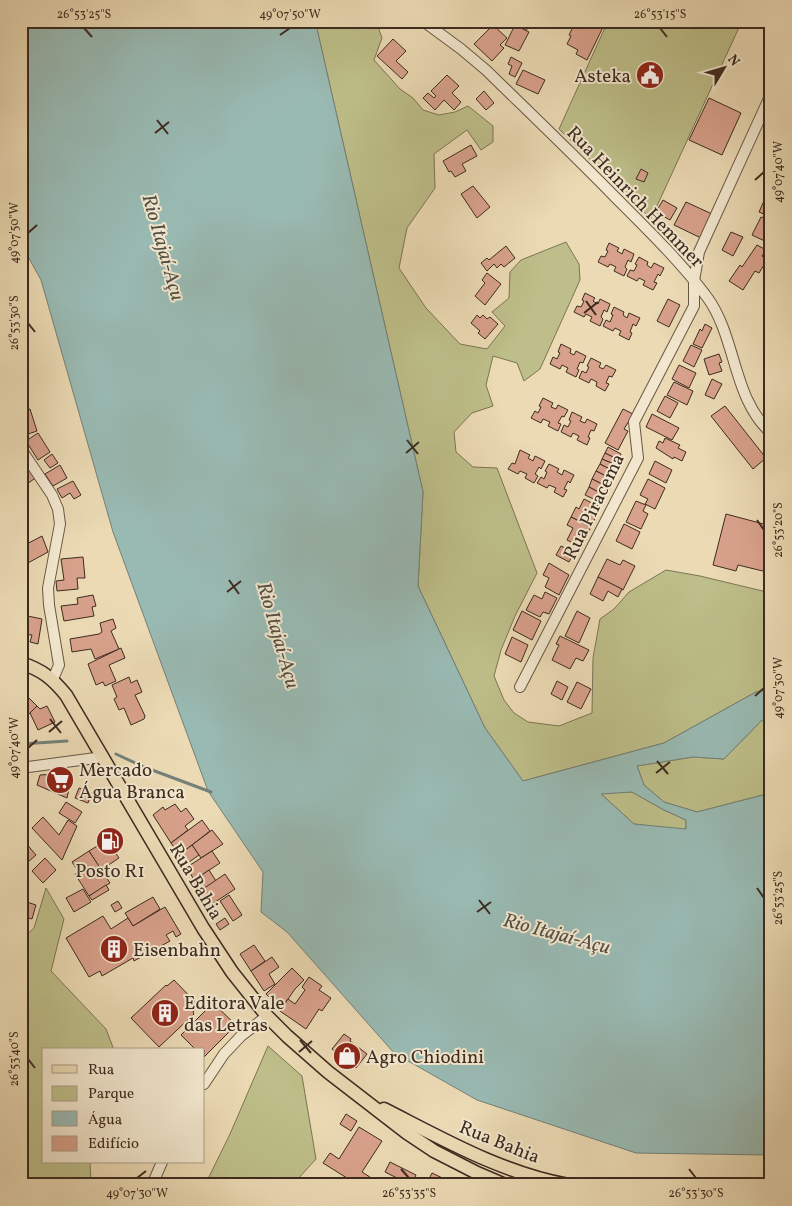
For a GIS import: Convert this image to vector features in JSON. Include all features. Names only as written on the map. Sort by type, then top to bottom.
[{"type":"main road","name":"Rua Bahia","points":[[21,663],[36,668],[53,679],[66,695],[203,928],[232,972],[267,1016],[328,1072],[407,1133],[434,1151],[506,1185]]},
{"type":"main road","name":"Rua Bahia","points":[[366,1100],[485,1159],[514,1170],[568,1185]]},
{"type":"street","name":"Rua Heinrich Hemmer","points":[[423,21],[486,70],[632,214],[694,281],[708,299],[726,331],[743,390],[752,411],[771,433]]},
{"type":"street","name":"Rua Piracema","points":[[520,687],[638,458],[634,422],[694,306],[694,281],[699,252],[771,94]]},
{"type":"street","points":[[21,449],[52,495],[58,509],[60,524],[48,588],[59,665],[53,679]]},
{"type":"street","points":[[21,768],[104,757]]},
{"type":"street","points":[[205,1082],[224,1054],[241,1036],[267,1016]]},
{"type":"street","points":[[152,1185],[161,1164]]},
{"type":"street","points":[[506,1185],[514,1170]]},
{"type":"green space","points":[[313,21],[376,21],[382,38],[374,60],[400,89],[413,98],[423,110],[439,115],[455,112],[468,106],[493,126],[493,142],[481,150],[467,130],[434,154],[435,188],[407,228],[399,268],[426,308],[460,344],[487,349],[505,326],[492,312],[509,298],[510,272],[521,260],[566,242],[579,264],[580,280],[540,369],[524,381],[517,363],[493,356],[486,385],[493,406],[472,413],[454,432],[456,452],[473,467],[497,468],[537,573],[515,616],[501,650],[494,676],[504,700],[514,713],[528,722],[559,726],[592,713],[593,658],[600,619],[614,609],[629,592],[666,570],[771,593],[771,689],[756,692],[664,743],[523,781],[485,728],[418,586],[423,492],[317,29]]},
{"type":"green space","name":"Asteka","points":[[608,21],[742,21],[651,219],[559,129]]},
{"type":"green space","points":[[771,715],[771,793],[697,812],[664,802],[644,785],[637,766],[693,757],[724,759],[761,721]]},
{"type":"green space","points":[[632,792],[686,820],[686,830],[634,824],[600,793]]},
{"type":"green space","points":[[46,888],[64,919],[51,971],[106,1029],[113,1048],[42,1048],[42,1164],[90,1164],[91,1185],[21,1185],[21,940],[34,928]]},
{"type":"green space","points":[[268,1046],[302,1076],[316,1159],[294,1185],[205,1185],[230,1134]]},
{"type":"water","name":"Rio Itajaí-Açu","points":[[21,21],[313,21],[317,29],[423,492],[418,586],[485,728],[523,781],[664,743],[756,692],[771,689],[771,715],[761,721],[724,759],[693,757],[637,766],[644,785],[664,802],[697,812],[771,793],[771,1153],[767,1155],[636,1153],[477,1100],[394,1053],[287,932],[261,912],[263,872],[208,791],[113,532],[41,280],[21,244]],"holes":[[[632,792],[686,820],[686,829],[634,824],[601,794]]]},
{"type":"building","points":[[517,21],[531,21],[526,31],[515,25]]},
{"type":"building","points":[[571,21],[606,21],[587,60],[576,54],[578,50],[567,44],[573,27],[569,25]]},
{"type":"building","points":[[678,21],[698,21],[694,29]]},
{"type":"building","points":[[493,25],[507,38],[500,45],[504,48],[492,61],[474,44]]},
{"type":"building","points":[[515,25],[529,32],[519,51],[505,45]]},
{"type":"building","points":[[393,39],[406,51],[396,61],[408,72],[402,79],[377,56]]},
{"type":"building","points":[[511,57],[522,63],[515,77],[509,74],[512,66],[508,64]]},
{"type":"building","points":[[523,70],[545,80],[538,94],[516,84]]},
{"type":"building","points":[[447,75],[459,86],[452,93],[461,102],[454,110],[444,100],[435,110],[423,98],[428,93],[434,98],[436,96],[431,91]]},
{"type":"building","points":[[484,91],[494,103],[486,110],[476,99]]},
{"type":"building","points":[[709,98],[741,113],[722,155],[689,140]]},
{"type":"building","points":[[471,145],[477,156],[462,164],[466,171],[455,177],[451,171],[449,172],[443,161]]},
{"type":"building","points":[[641,169],[648,173],[644,182],[636,179]]},
{"type":"building","points":[[473,186],[490,207],[477,218],[461,194]]},
{"type":"building","points":[[767,194],[771,195],[771,217],[759,212]]},
{"type":"building","points":[[663,200],[677,208],[670,220],[656,212]]},
{"type":"building","points":[[686,202],[712,214],[701,238],[674,225]]},
{"type":"building","points":[[761,217],[771,221],[771,244],[752,235]]},
{"type":"building","points":[[731,232],[743,237],[733,256],[722,250]]},
{"type":"building","points":[[609,243],[619,248],[617,251],[622,254],[624,249],[634,254],[631,262],[628,260],[624,276],[614,271],[616,267],[610,264],[608,267],[598,262],[601,256],[605,257]]},
{"type":"building","points":[[757,245],[766,250],[762,256],[767,260],[759,273],[755,271],[743,290],[729,281],[740,265],[742,267]]},
{"type":"building","points":[[506,246],[515,258],[504,267],[501,264],[497,268],[494,264],[487,271],[481,263],[487,258],[489,260]]},
{"type":"building","points":[[639,257],[648,262],[647,265],[651,268],[654,263],[664,268],[654,282],[657,283],[653,290],[643,285],[645,281],[639,278],[637,281],[627,276],[630,270],[634,271]]},
{"type":"building","points":[[487,273],[501,284],[485,305],[475,296],[485,283],[482,280]]},
{"type":"building","points":[[585,293],[595,298],[593,301],[598,304],[600,299],[610,304],[607,312],[604,310],[600,326],[590,321],[592,317],[586,314],[584,317],[574,312],[577,306],[581,307]]},
{"type":"building","points":[[668,299],[680,305],[669,327],[657,321]]},
{"type":"building","points":[[614,307],[624,312],[623,315],[627,318],[629,313],[640,318],[636,326],[633,324],[629,340],[619,335],[621,331],[615,328],[613,331],[603,326],[606,320],[610,322]]},
{"type":"building","points":[[477,315],[480,318],[483,315],[487,319],[490,317],[498,324],[485,339],[478,333],[480,331],[471,323]]},
{"type":"building","points":[[705,324],[712,328],[702,348],[693,344],[700,329],[702,331]]},
{"type":"building","points":[[561,344],[571,349],[570,353],[574,355],[576,351],[586,356],[583,363],[580,362],[576,377],[566,372],[568,368],[562,365],[560,369],[550,364],[553,357],[557,359]]},
{"type":"building","points":[[691,345],[702,350],[694,367],[683,361]]},
{"type":"building","points":[[719,354],[722,362],[719,363],[722,371],[709,375],[704,359]]},
{"type":"building","points":[[591,358],[601,363],[599,367],[603,369],[606,365],[616,370],[612,377],[609,376],[606,383],[609,384],[605,391],[596,386],[597,382],[591,379],[589,383],[579,378],[582,371],[586,373]]},
{"type":"building","points":[[679,365],[696,373],[689,388],[672,379]]},
{"type":"building","points":[[712,379],[722,384],[714,399],[705,395]]},
{"type":"building","points":[[674,382],[693,391],[687,405],[667,395]]},
{"type":"building","points":[[665,396],[678,403],[670,418],[657,411]]},
{"type":"building","points":[[543,398],[553,403],[551,407],[556,409],[558,405],[568,410],[558,423],[561,424],[558,431],[548,426],[550,422],[543,419],[541,423],[531,418],[535,411],[538,413]]},
{"type":"building","points":[[725,406],[766,458],[753,469],[711,416]]},
{"type":"building","points":[[30,409],[37,431],[22,436],[21,412]]},
{"type":"building","points":[[623,409],[633,414],[624,429],[628,431],[618,450],[605,443]]},
{"type":"building","points":[[572,412],[582,417],[580,421],[585,423],[587,419],[597,424],[594,431],[591,430],[587,445],[577,440],[579,436],[573,433],[571,437],[561,432],[564,425],[568,427]]},
{"type":"building","points":[[652,414],[679,428],[672,440],[646,427]]},
{"type":"building","points":[[38,433],[50,452],[38,460],[26,441]]},
{"type":"building","points":[[665,438],[680,445],[678,448],[686,452],[682,461],[674,457],[673,459],[656,448],[659,441],[663,443]]},
{"type":"building","points":[[608,447],[621,454],[619,460],[605,453]]},
{"type":"building","points":[[520,450],[530,455],[528,458],[533,461],[535,456],[545,461],[541,469],[539,467],[535,474],[538,476],[534,483],[525,478],[527,474],[520,471],[518,474],[508,469],[512,463],[515,464]]},
{"type":"building","points":[[605,453],[619,460],[616,465],[602,459]]},
{"type":"building","points":[[52,454],[58,463],[50,468],[44,460]]},
{"type":"building","points":[[602,459],[616,465],[613,471],[600,464]]},
{"type":"building","points":[[655,461],[672,470],[666,483],[649,474]]},
{"type":"building","points":[[549,464],[559,469],[557,472],[562,475],[564,470],[574,475],[564,489],[567,490],[563,497],[554,492],[556,488],[549,485],[547,488],[537,483],[541,477],[544,479],[547,472],[545,471]]},
{"type":"building","points":[[600,464],[613,471],[610,478],[596,471]]},
{"type":"building","points":[[60,465],[67,478],[53,486],[45,474]]},
{"type":"building","points":[[30,468],[37,477],[21,488],[21,474]]},
{"type":"building","points":[[596,471],[614,480],[610,488],[592,479]]},
{"type":"building","points":[[592,479],[610,488],[606,496],[589,487]]},
{"type":"building","points":[[648,479],[665,488],[655,509],[645,504],[648,499],[640,495]]},
{"type":"building","points":[[73,481],[81,495],[74,499],[70,493],[62,498],[57,489]]},
{"type":"building","points":[[589,487],[606,496],[602,503],[585,495]]},
{"type":"building","points":[[584,499],[600,507],[591,527],[571,517],[576,507],[579,509]]},
{"type":"building","points":[[636,501],[646,505],[643,511],[648,514],[641,529],[626,522]]},
{"type":"building","points":[[726,514],[771,526],[766,548],[771,549],[771,573],[738,565],[736,571],[713,565]]},
{"type":"building","points":[[571,517],[591,527],[581,547],[567,540],[573,528],[567,525]]},
{"type":"building","points":[[624,524],[640,532],[632,549],[616,541]]},
{"type":"building","points":[[42,536],[48,552],[26,564],[21,556],[21,547]]},
{"type":"building","points":[[561,546],[574,552],[569,562],[556,555]]},
{"type":"building","points":[[83,557],[85,578],[77,578],[78,589],[57,591],[56,581],[64,580],[61,559]]},
{"type":"building","points":[[607,559],[620,565],[623,560],[635,566],[623,590],[598,577]]},
{"type":"building","points":[[549,563],[569,575],[559,595],[545,587],[549,578],[543,575]]},
{"type":"building","points":[[598,577],[622,589],[618,597],[608,591],[603,601],[590,594]]},
{"type":"building","points":[[545,592],[557,598],[549,614],[543,612],[540,617],[526,610],[534,595],[542,599]]},
{"type":"building","points":[[93,595],[96,606],[92,607],[94,616],[64,621],[61,606],[78,604],[77,598]]},
{"type":"building","points":[[522,611],[541,621],[532,640],[513,630]]},
{"type":"building","points":[[577,611],[590,618],[579,643],[565,636]]},
{"type":"building","points":[[23,615],[42,619],[38,644],[30,642],[32,635],[21,634]]},
{"type":"building","points":[[113,619],[116,628],[111,631],[119,649],[95,659],[91,649],[72,652],[70,639],[99,634],[102,632],[100,623]]},
{"type":"building","points":[[560,636],[589,650],[583,661],[576,658],[570,669],[552,660],[559,645],[556,644]]},
{"type":"building","points":[[512,637],[528,645],[521,662],[505,654]]},
{"type":"building","points":[[121,648],[125,658],[109,665],[116,681],[105,686],[103,682],[96,685],[88,664]]},
{"type":"building","points":[[129,677],[131,683],[137,680],[142,692],[135,695],[145,716],[144,719],[131,725],[124,708],[119,710],[114,699],[117,697],[112,685]]},
{"type":"building","points":[[557,681],[568,687],[562,700],[551,694]]},
{"type":"building","points":[[577,682],[591,689],[581,709],[567,702]]},
{"type":"building","points":[[21,690],[37,706],[21,722]]},
{"type":"building","points":[[37,706],[40,709],[47,706],[55,722],[38,730],[30,713]]},
{"type":"building","points":[[57,771],[72,775],[67,798],[37,785],[40,775],[56,774]]},
{"type":"building","points":[[79,788],[92,793],[88,803],[75,798]]},
{"type":"building","points":[[66,802],[82,812],[75,823],[59,813]]},
{"type":"building","points":[[175,804],[181,812],[186,808],[194,819],[185,826],[188,830],[171,843],[153,815],[163,807],[165,810]]},
{"type":"building","points":[[43,817],[59,835],[68,820],[77,826],[62,860],[32,828]]},
{"type":"building","points":[[202,820],[210,831],[179,855],[171,843]]},
{"type":"building","points":[[212,830],[223,844],[201,858],[192,845]]},
{"type":"building","points":[[107,840],[119,858],[101,870],[89,851]]},
{"type":"building","points":[[25,842],[36,855],[28,862],[21,854],[21,846]]},
{"type":"building","points":[[192,845],[199,855],[185,865],[179,855]]},
{"type":"building","points":[[89,851],[110,883],[89,896],[75,874],[79,872],[72,862]]},
{"type":"building","points":[[212,851],[220,863],[194,880],[187,867]]},
{"type":"building","points":[[45,858],[56,870],[43,883],[32,871]]},
{"type":"building","points":[[209,870],[216,881],[200,891],[193,881]]},
{"type":"building","points":[[225,874],[235,889],[209,906],[200,891]]},
{"type":"building","points":[[106,885],[109,890],[92,900],[89,896]]},
{"type":"building","points":[[83,889],[91,902],[74,912],[66,898]]},
{"type":"building","points":[[229,895],[242,915],[233,921],[220,901]]},
{"type":"building","points":[[153,897],[160,909],[133,926],[125,913]]},
{"type":"building","points":[[118,901],[122,908],[115,912],[111,905]]},
{"type":"building","points":[[27,902],[36,905],[32,919],[22,916]]},
{"type":"building","name":"Eisenbahn","points":[[165,907],[181,934],[176,937],[173,931],[166,935],[170,941],[134,961],[133,958],[102,976],[100,971],[89,977],[66,938],[103,916],[111,929],[128,918],[133,926]]},
{"type":"building","points":[[225,918],[229,924],[220,930],[216,924]]},
{"type":"building","points":[[254,945],[265,961],[251,971],[240,954]]},
{"type":"building","points":[[272,957],[279,967],[269,974],[275,984],[264,991],[251,971]]},
{"type":"building","points":[[292,968],[304,980],[281,1009],[266,994]]},
{"type":"building","points":[[309,977],[322,986],[319,990],[331,998],[322,1011],[319,1009],[306,1029],[280,1011],[288,999],[295,1004],[305,990],[302,987]]},
{"type":"building","name":"Editora Vale das Letras","points":[[174,980],[199,1006],[193,1012],[194,1014],[159,1047],[131,1018],[166,985]]},
{"type":"building","points":[[213,1003],[236,1025],[205,1056],[205,1048],[194,1048],[181,1035]]},
{"type":"building","points":[[344,1034],[367,1054],[356,1068],[332,1049]]},
{"type":"building","points":[[346,1114],[357,1121],[351,1131],[340,1124]]},
{"type":"building","points":[[359,1127],[382,1141],[362,1172],[373,1179],[370,1185],[358,1185],[323,1163],[330,1153],[339,1159]]},
{"type":"building","points":[[390,1162],[416,1175],[411,1185],[385,1172]]},
{"type":"building","points":[[432,1173],[455,1184],[426,1185]]},
{"type":"waterway","points":[[21,744],[67,741]]},
{"type":"waterway","points":[[116,754],[144,767],[211,792]]},
{"type":"place","name":"Asteka","points":[[650,75]]},
{"type":"place","name":"Mercado Água Branca","points":[[60,780]]},
{"type":"place","name":"Posto R1","points":[[110,841]]},
{"type":"place","name":"Eisenbahn","points":[[114,949]]},
{"type":"place","name":"Editora Vale das Letras","points":[[165,1013]]},
{"type":"place","name":"Agro Chiodini","points":[[347,1056]]}]
